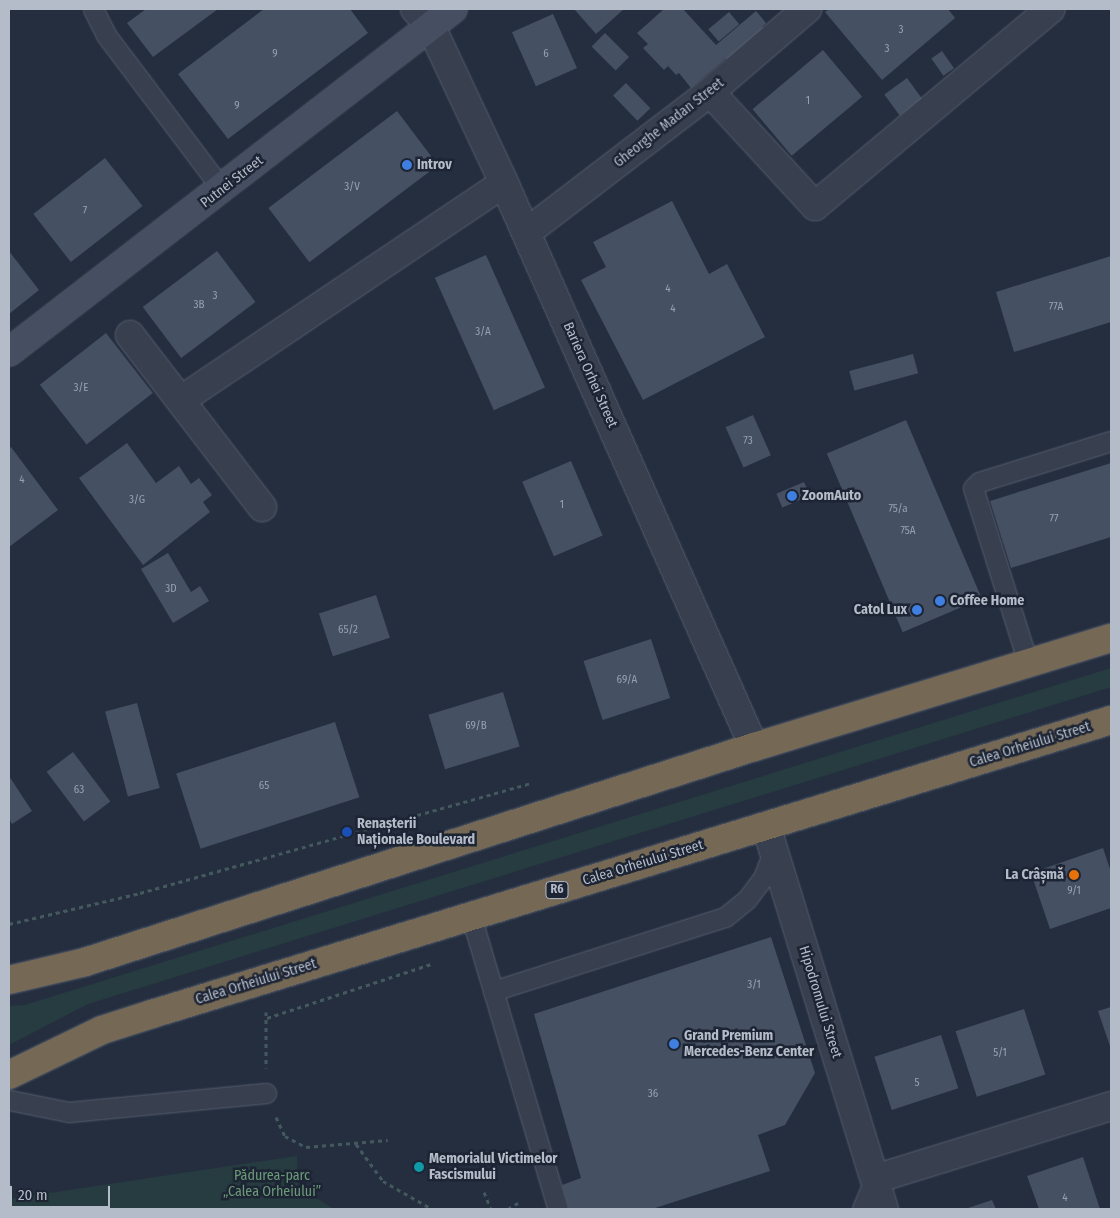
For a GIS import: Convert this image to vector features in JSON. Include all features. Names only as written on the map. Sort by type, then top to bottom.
[{"type":"highway","points":[[9,980],[85,962],[754,747],[1111,638]]},
{"type":"highway","name":"Calea Orheiului Street","points":[[9,1075],[102,1030],[1111,720]]},
{"type":"street","name":"Putnei Street","points":[[9,352],[223,190],[423,18],[452,9]]},
{"type":"street","name":"Gheorghe Madan Street","points":[[527,232],[710,92],[807,9]]},
{"type":"street","points":[[710,92],[815,206],[1051,9]]},
{"type":"street","name":"Bariera Orhei Street","points":[[423,18],[527,232],[754,747]]},
{"type":"street","points":[[181,400],[504,183]]},
{"type":"street","points":[[130,335],[262,506]]},
{"type":"street","name":"Hipodromului Street","points":[[766,826],[884,1209]]},
{"type":"street","points":[[875,1179],[1111,1106]]},
{"type":"lane","points":[[93,9],[106,35],[223,190]]},
{"type":"lane","points":[[1028,664],[973,488],[978,482],[1111,441]]},
{"type":"lane","points":[[493,991],[725,917],[747,899],[763,878],[773,852]]},
{"type":"lane","points":[[471,916],[558,1209]]},
{"type":"lane","points":[[9,1100],[69,1112],[266,1093]]},
{"type":"lane","points":[[862,1209],[875,1179]]},
{"type":"path","points":[[9,924],[140,893],[539,781]]},
{"type":"path","points":[[261,981],[267,1018],[266,1093],[285,1136],[306,1147],[388,1140]]},
{"type":"path","points":[[356,1143],[383,1181],[432,1209]]},
{"type":"path","points":[[9,1184],[9,1190]]},
{"type":"path","points":[[484,1192],[491,1209]]},
{"type":"path","points":[[508,1209],[518,1203]]},
{"type":"green space","points":[[1111,668],[1111,687],[88,1004],[9,1045],[9,1006],[25,1005]]},
{"type":"green space","name":"Pădurea-parc „Calea Orheiului”","points":[[297,1156],[298,1187],[334,1209],[9,1209],[9,1199]]},
{"type":"building","points":[[146,9],[218,9],[153,57],[127,23]]},
{"type":"building","points":[[264,9],[350,9],[368,33],[228,139],[178,74]]},
{"type":"building","points":[[574,9],[624,9],[596,34]]},
{"type":"building","points":[[664,9],[683,9],[716,45],[756,11],[766,23],[762,27],[767,32],[730,63],[726,58],[691,88],[679,73],[676,75],[668,66],[664,70],[643,48],[648,44],[637,33]]},
{"type":"building","points":[[829,9],[948,9],[955,18],[882,80],[825,12]]},
{"type":"building","points":[[729,12],[739,24],[719,42],[708,29]]},
{"type":"building","points":[[553,14],[577,68],[536,86],[512,32]]},
{"type":"building","points":[[605,33],[629,57],[616,70],[592,46]]},
{"type":"building","points":[[823,50],[862,97],[792,156],[753,109]]},
{"type":"building","points":[[942,51],[954,68],[943,76],[931,58]]},
{"type":"building","points":[[907,78],[922,99],[900,115],[884,94]]},
{"type":"building","points":[[626,83],[650,108],[637,121],[613,96]]},
{"type":"building","points":[[397,111],[438,165],[309,262],[268,208]]},
{"type":"building","points":[[105,158],[143,206],[71,262],[33,214]]},
{"type":"building","points":[[672,201],[709,274],[727,264],[765,337],[643,400],[581,280],[606,267],[593,242]]},
{"type":"building","points":[[9,251],[39,290],[9,314]]},
{"type":"building","points":[[217,251],[256,302],[181,358],[143,307]]},
{"type":"building","points":[[486,255],[545,387],[494,410],[435,278]]},
{"type":"building","points":[[1111,256],[1111,322],[1014,352],[996,292]]},
{"type":"building","points":[[106,333],[153,393],[87,445],[40,385]]},
{"type":"building","points":[[913,354],[918,373],[854,390],[849,371]]},
{"type":"building","points":[[753,415],[771,455],[743,467],[726,427]]},
{"type":"building","points":[[906,420],[982,599],[903,632],[827,454]]},
{"type":"building","points":[[127,443],[156,483],[179,466],[191,484],[199,478],[212,495],[203,502],[210,512],[143,565],[79,478]]},
{"type":"building","points":[[11,447],[58,510],[9,547],[9,449]]},
{"type":"building","points":[[571,461],[603,536],[554,556],[522,482]]},
{"type":"building","points":[[1111,463],[1111,537],[1011,568],[990,501]]},
{"type":"building","points":[[804,482],[810,496],[782,508],[776,494]]},
{"type":"building","points":[[168,553],[191,592],[200,586],[209,601],[173,623],[141,569]]},
{"type":"building","points":[[376,595],[390,638],[333,656],[319,614]]},
{"type":"building","points":[[651,639],[670,698],[603,720],[583,661]]},
{"type":"building","points":[[503,692],[520,747],[445,769],[428,715]]},
{"type":"building","points":[[137,703],[160,788],[128,797],[105,712]]},
{"type":"building","points":[[335,722],[359,797],[201,849],[176,774]]},
{"type":"building","points":[[73,752],[110,802],[84,821],[47,772]]},
{"type":"building","points":[[9,776],[32,811],[12,824],[9,819]]},
{"type":"building","points":[[1103,848],[1111,872],[1111,908],[1050,929],[1031,873]]},
{"type":"building","name":"Grand Premium Mercedes-Benz Center","points":[[771,937],[815,1073],[785,1125],[758,1135],[770,1171],[652,1209],[569,1209],[562,1185],[581,1178],[534,1014]]},
{"type":"building","points":[[1111,1007],[1111,1049],[1098,1011]]},
{"type":"building","points":[[1024,1009],[1045,1075],[977,1097],[956,1031]]},
{"type":"building","points":[[941,1035],[958,1088],[892,1110],[874,1057]]},
{"type":"building","points":[[1083,1157],[1100,1209],[1039,1209],[1027,1176]]},
{"type":"building","points":[[992,1200],[996,1209],[965,1209]]},
{"type":"place","name":"Introv","points":[[407,165]]},
{"type":"place","name":"ZoomAuto","points":[[792,496]]},
{"type":"place","name":"Coffee Home","points":[[940,601]]},
{"type":"place","name":"Catol Lux","points":[[917,610]]},
{"type":"place","name":"Renașterii Naționale Boulevard","points":[[347,832]]},
{"type":"place","name":"La Crâșmă","points":[[1074,875]]},
{"type":"place","name":"Grand Premium Mercedes-Benz Center","points":[[674,1044]]},
{"type":"place","name":"Memorialul Victimelor Fascismului","points":[[419,1167]]}]
